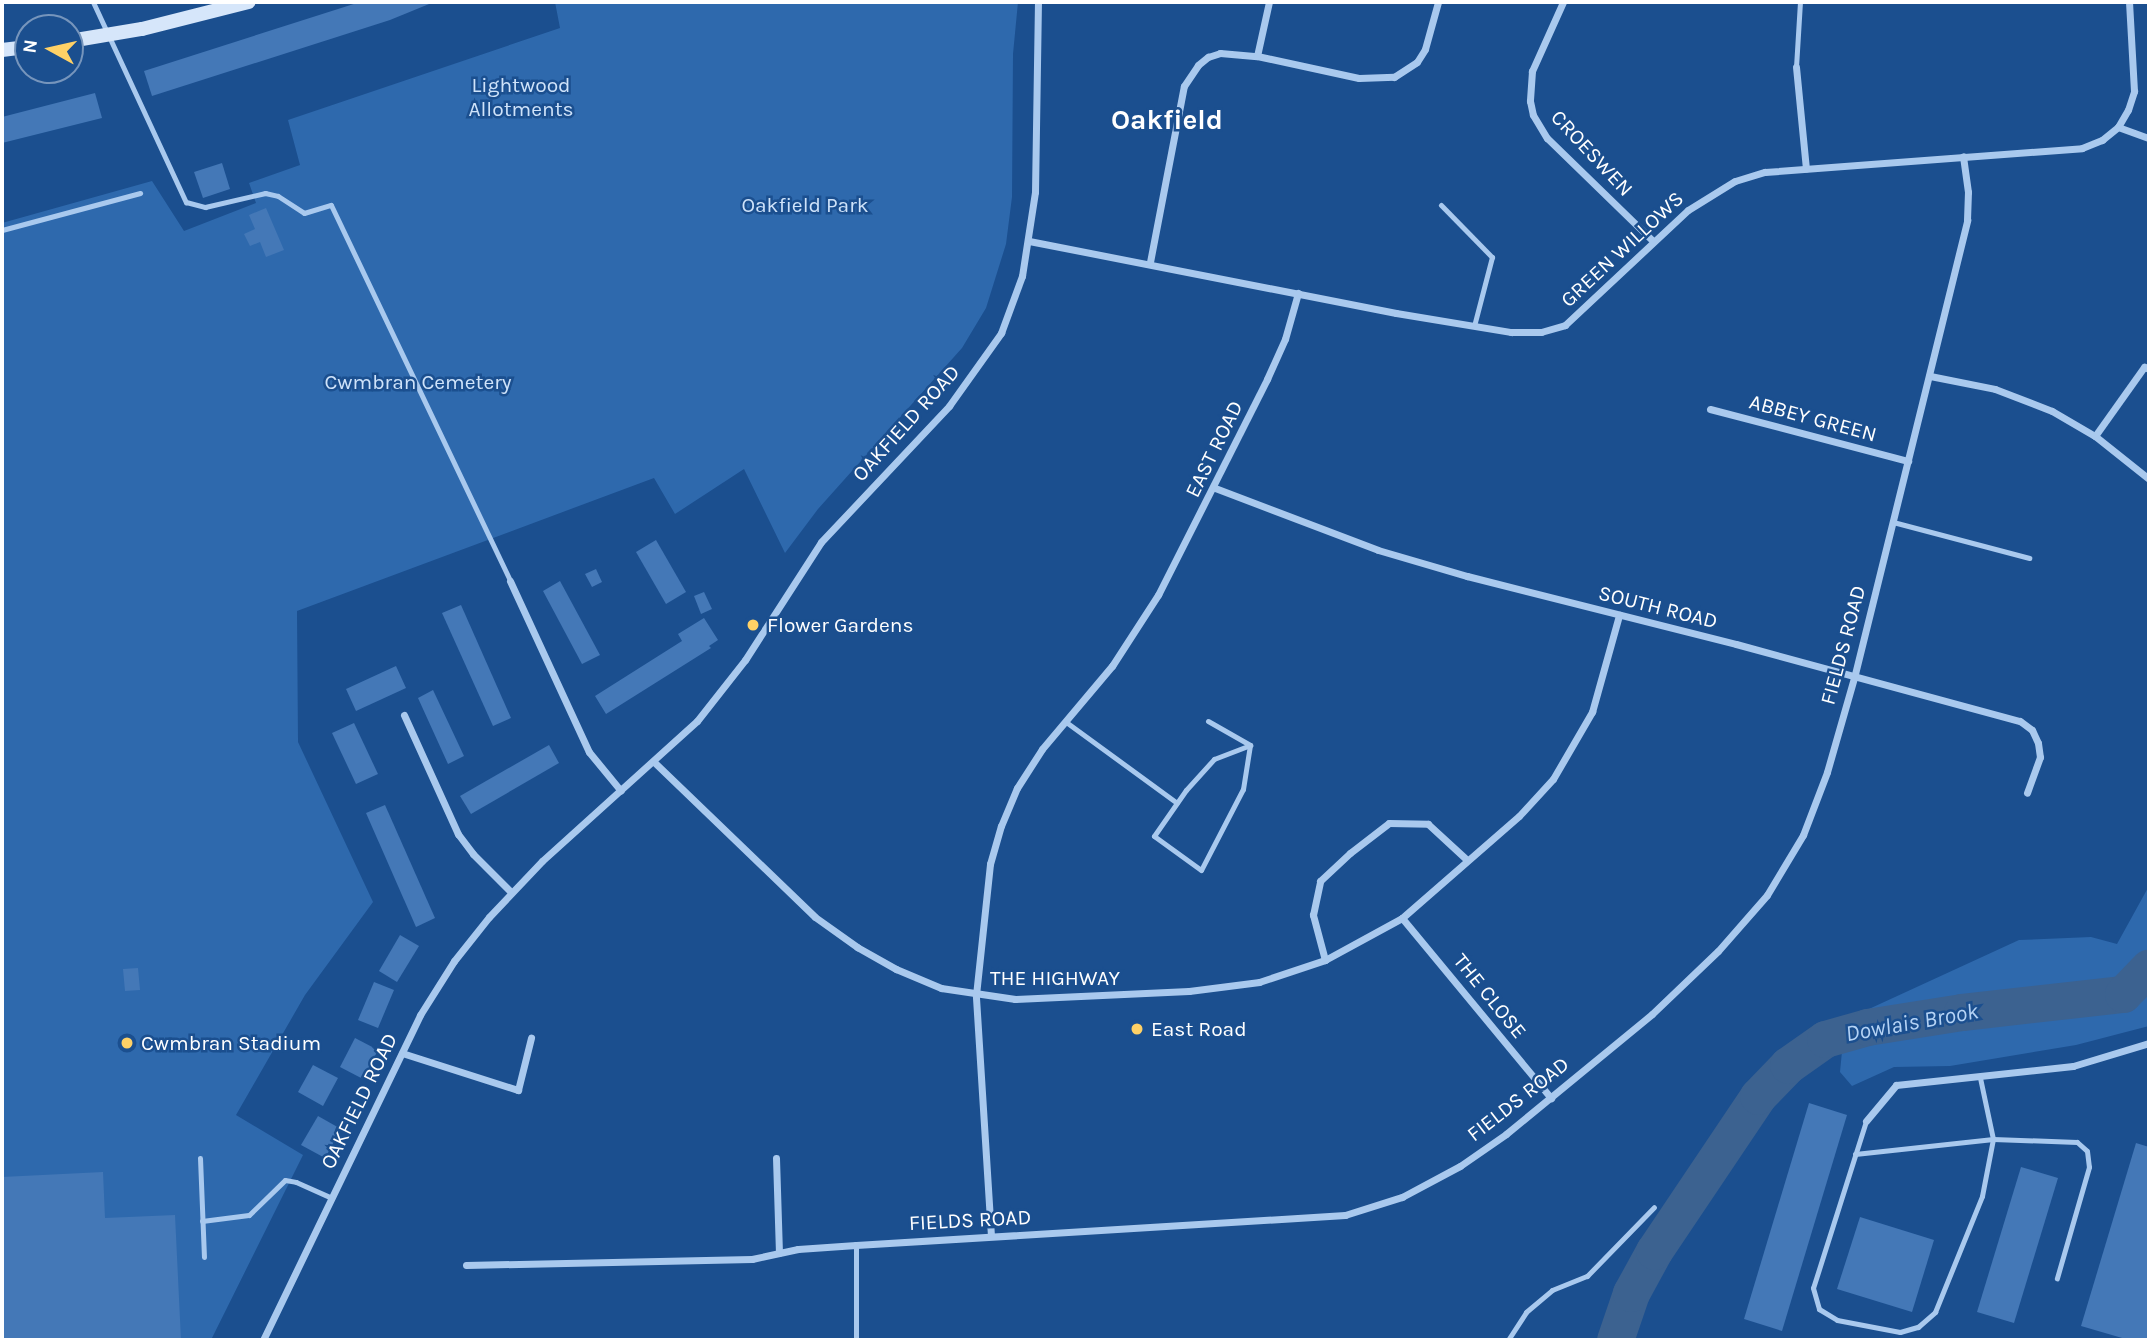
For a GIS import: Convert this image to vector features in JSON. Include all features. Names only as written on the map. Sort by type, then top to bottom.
[{"type":"street","points":[[84,39],[249,2]]},
{"type":"street","name":"OAKFIELD ROAD","points":[[263,1340],[402,1053],[438,984],[470,940],[511,892],[697,721],[721,692],[821,542],[949,406],[986,358],[1013,307],[1029,241],[1035,192],[1038,2]]},
{"type":"street","points":[[1256,56],[1269,2]]},
{"type":"street","points":[[1150,262],[1181,99],[1190,74],[1208,57],[1220,53],[1256,56],[1359,78],[1394,77],[1417,62],[1425,49],[1437,2]]},
{"type":"street","name":"CROESWEN","points":[[1563,2],[1532,71],[1530,101],[1533,115],[1547,138],[1652,240]]},
{"type":"street","points":[[2129,2],[2134,90],[2128,110],[2118,127],[2149,138]]},
{"type":"street","points":[[1796,67],[1806,169]]},
{"type":"street","name":"GREEN WILLOWS","points":[[1029,241],[1474,326],[1541,332],[1565,325],[1652,240],[1688,210],[1735,180],[1765,172],[2082,148],[2102,139],[2118,127]]},
{"type":"street","name":"FIELDS ROAD","points":[[466,1265],[752,1259],[779,1253],[856,1245],[1300,1220],[1345,1215],[1402,1198],[1460,1166],[1550,1098],[1652,1014],[1718,951],[1767,895],[1803,835],[1827,772],[1854,678],[1968,220],[1968,192],[1963,156]]},
{"type":"street","name":"EAST ROAD","points":[[991,1236],[976,995],[990,864],[1001,827],[1017,788],[1042,749],[1138,630],[1215,488],[1276,359],[1298,293]]},
{"type":"street","points":[[2095,436],[2144,367],[2149,369]]},
{"type":"street","points":[[1930,376],[1966,382],[2022,398],[2095,436],[2149,479]]},
{"type":"street","name":"ABBEY GREEN","points":[[1710,409],[1908,461]]},
{"type":"street","name":"SOUTH ROAD","points":[[1215,488],[1378,550],[2020,721],[2032,730],[2039,743],[2040,757],[2026,793]]},
{"type":"street","points":[[510,581],[589,752],[621,791]]},
{"type":"street","name":"THE HIGHWAY","points":[[654,762],[825,924],[896,969],[941,988],[1015,999],[1189,991],[1259,982],[1325,960],[1402,918],[1520,816],[1553,779],[1577,742],[1592,712],[1619,615]]},
{"type":"street","points":[[404,715],[458,834],[473,854],[511,892]]},
{"type":"street","points":[[1325,960],[1313,915],[1320,881],[1350,853],[1389,823],[1428,824],[1467,860]]},
{"type":"street","name":"THE CLOSE","points":[[1402,918],[1550,1098]]},
{"type":"street","points":[[402,1053],[518,1090],[531,1038]]},
{"type":"street","points":[[1866,1121],[1896,1086],[1921,1081],[1980,1078],[2073,1066],[2149,1043]]},
{"type":"street","points":[[776,1158],[779,1253]]},
{"type":"lane","points":[[93,2],[133,93],[187,202],[205,207],[265,192],[278,196],[304,213],[331,205],[510,581]]},
{"type":"lane","points":[[1796,67],[1800,2]]},
{"type":"lane","points":[[2,230],[140,193]]},
{"type":"lane","points":[[1441,205],[1492,257],[1474,326]]},
{"type":"lane","points":[[1893,522],[2029,558]]},
{"type":"lane","points":[[1208,721],[1250,745]]},
{"type":"lane","points":[[1066,722],[1177,803]]},
{"type":"lane","points":[[1250,745],[1243,789],[1201,870],[1154,836],[1177,803],[1214,759],[1250,745]]},
{"type":"lane","points":[[1866,1121],[1813,1288],[1819,1309],[1837,1320],[1900,1332],[1918,1327],[1934,1311],[1982,1196],[1993,1139],[1980,1078]]},
{"type":"lane","points":[[1855,1153],[1993,1139],[2077,1142],[2087,1151],[2089,1167],[2057,1278]]},
{"type":"lane","points":[[200,1158],[204,1257]]},
{"type":"lane","points":[[202,1221],[249,1215],[285,1180],[332,1198]]},
{"type":"lane","points":[[1461,1340],[1508,1340],[1526,1312],[1552,1290],[1587,1276],[1654,1207]]},
{"type":"lane","points":[[856,1245],[856,1340]]},
{"type":"green space","points":[[555,2],[1018,2],[1013,54],[1012,197],[1006,244],[986,308],[962,348],[818,509],[785,553],[744,469],[675,514],[654,478],[297,611],[298,742],[373,902],[305,995],[236,1115],[303,1155],[211,1340],[2,1340],[2,223],[152,181],[184,231],[256,203],[249,183],[300,165],[288,120],[560,28]]},
{"type":"green space","points":[[2149,886],[2149,1026],[2076,1045],[1950,1066],[1894,1067],[1852,1086],[1840,1072],[1845,1020],[2019,940],[2091,937],[2117,944]]},
{"type":"building","points":[[360,2],[434,2],[390,20],[152,96],[144,71]]},
{"type":"building","points":[[95,93],[102,118],[2,143],[2,117]]},
{"type":"building","points":[[222,163],[230,189],[203,198],[194,172]]},
{"type":"building","points":[[266,208],[284,250],[266,257],[260,242],[250,246],[244,234],[255,229],[249,215]]},
{"type":"building","points":[[656,540],[686,592],[666,604],[636,552]]},
{"type":"building","points":[[596,569],[602,582],[592,587],[585,574]]},
{"type":"building","points":[[560,581],[600,655],[582,664],[543,591]]},
{"type":"building","points":[[704,592],[712,609],[701,614],[694,596]]},
{"type":"building","points":[[461,605],[511,718],[493,726],[442,613]]},
{"type":"building","points":[[704,618],[718,640],[709,646],[711,648],[606,714],[595,696],[682,641],[678,634]]},
{"type":"building","points":[[396,666],[406,688],[356,711],[346,689]]},
{"type":"building","points":[[433,690],[464,756],[448,764],[418,698]]},
{"type":"building","points":[[354,723],[378,774],[356,784],[332,733]]},
{"type":"building","points":[[549,745],[559,763],[471,814],[460,796]]},
{"type":"building","points":[[385,805],[435,918],[416,927],[366,813]]},
{"type":"building","points":[[400,935],[419,946],[397,982],[379,971]]},
{"type":"building","points":[[138,968],[140,990],[125,991],[123,969]]},
{"type":"building","points":[[374,982],[394,990],[378,1028],[358,1020]]},
{"type":"building","points":[[355,1038],[378,1050],[363,1079],[340,1067]]},
{"type":"building","points":[[313,1065],[338,1078],[323,1106],[298,1092]]},
{"type":"building","points":[[1809,1103],[1847,1115],[1782,1331],[1744,1319]]},
{"type":"building","points":[[318,1116],[341,1129],[325,1158],[301,1145]]},
{"type":"building","points":[[2136,1143],[2149,1147],[2149,1340],[2129,1340],[2081,1326]]},
{"type":"building","points":[[2021,1167],[2058,1178],[2014,1323],[1977,1312]]},
{"type":"building","points":[[103,1172],[105,1218],[175,1215],[181,1340],[2,1340],[2,1177]]},
{"type":"building","points":[[1860,1217],[1934,1240],[1912,1312],[1837,1289]]},
{"type":"waterway","name":"Dowlais Brook","points":[[1615,1340],[1631,1293],[1654,1251],[1758,1096],[1788,1065],[1825,1039],[1867,1027],[1962,1012],[2123,994],[2149,967]]},
{"type":"place","name":"Flower Gardens","points":[[753,625]]},
{"type":"place","name":"East Road","points":[[1137,1029]]},
{"type":"place","name":"Cwmbran Stadium","points":[[127,1043]]},
{"type":"district","name":"Oakfield","points":[[1167,120]]},
{"type":"park label","name":"Lightwood Allotments","points":[[521,97]]},
{"type":"park label","name":"Oakfield Park","points":[[805,205]]},
{"type":"park label","name":"Cwmbran Cemetery","points":[[418,382]]}]
